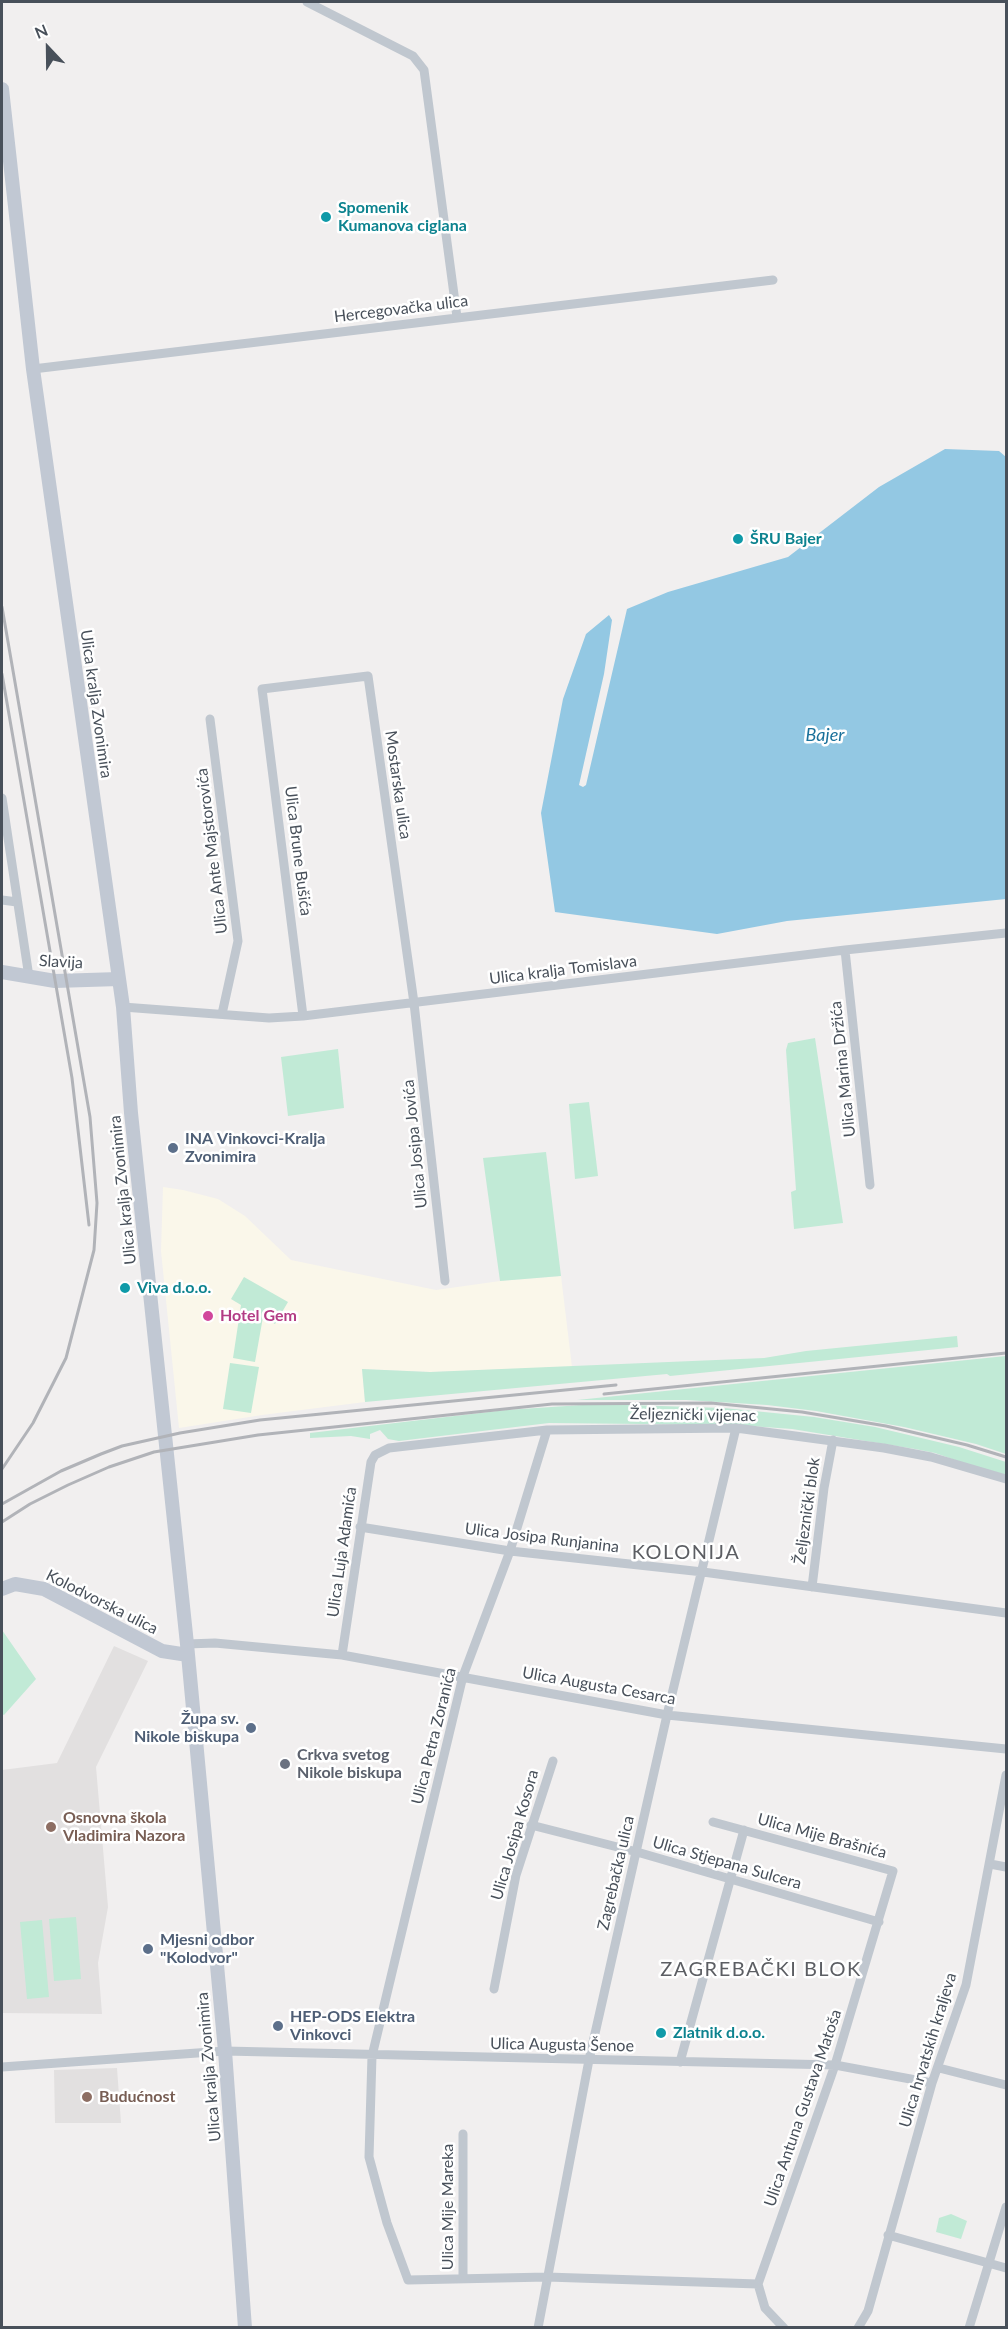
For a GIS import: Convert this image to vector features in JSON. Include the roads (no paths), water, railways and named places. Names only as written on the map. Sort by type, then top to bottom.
[{"type":"main road","name":"Ulica kralja Zvonimira","points":[[2,89],[33,369],[123,1007],[132,1124],[187,1649],[225,2052],[245,2328]]},
{"type":"main road","name":"Slavija","points":[[2,972],[60,981],[119,979]]},
{"type":"main road","name":"Kolodvorska ulica","points":[[2,1589],[15,1584],[44,1589],[162,1651],[187,1649]]},
{"type":"street","points":[[307,2],[413,56],[424,70],[457,317]]},
{"type":"street","name":"Hercegovačka ulica","points":[[33,369],[773,280]]},
{"type":"street","name":"Mostarska ulica","points":[[262,689],[368,676],[414,1004]]},
{"type":"street","name":"Ulica Brune Bušića","points":[[262,689],[303,1016]]},
{"type":"street","name":"Ulica Ante Majstorovića","points":[[210,719],[238,941],[222,1014]]},
{"type":"street","points":[[2,798],[29,977]]},
{"type":"street","points":[[2,900],[17,902]]},
{"type":"street","name":"Ulica kralja Tomislava","points":[[123,1007],[269,1018],[303,1016],[845,950],[1006,933]]},
{"type":"street","name":"Ulica Marina Držića","points":[[845,950],[870,1185]]},
{"type":"street","name":"Ulica Josipa Jovića","points":[[414,1004],[445,1281]]},
{"type":"street","name":"Željeznički vijenac","points":[[375,1455],[401,1446],[547,1430],[736,1428],[833,1440],[932,1457],[1006,1479]]},
{"type":"street","name":"Zagrebačka ulica","points":[[538,2328],[589,2060],[666,1715],[703,1572],[736,1428]]},
{"type":"street","name":"Ulica Petra Zoranića","points":[[463,2279],[408,2280],[387,2223],[369,2157],[372,2056],[463,1676],[510,1551],[547,1430]]},
{"type":"street","name":"Željeznički blok","points":[[812,1587],[824,1488],[833,1440]]},
{"type":"street","name":"Ulica Luja Adamića","points":[[342,1655],[360,1527],[371,1462],[375,1455]]},
{"type":"street","name":"Ulica Josipa Runjanina","points":[[360,1527],[510,1551],[703,1572],[1006,1613]]},
{"type":"street","name":"Ulica Augusta Cesarca","points":[[187,1649],[215,1643],[342,1655],[666,1715],[1006,1749]]},
{"type":"street","name":"Ulica Josipa Kosora","points":[[494,1989],[516,1875],[553,1761]]},
{"type":"street","name":"Ulica hrvatskih kraljeva","points":[[858,2328],[868,2311],[932,2083],[966,1985],[1006,1775]]},
{"type":"street","name":"Ulica Mije Brašnića","points":[[713,1822],[893,1871]]},
{"type":"street","name":"Ulica Stjepana Sulcera","points":[[531,1825],[637,1852],[879,1922]]},
{"type":"street","name":"Ulica Mije Brašnića","points":[[680,2062],[744,1830]]},
{"type":"street","points":[[990,1864],[1006,1867]]},
{"type":"street","name":"Ulica Antuna Gustava Matoša","points":[[758,2284],[836,2066],[893,1871]]},
{"type":"street","name":"Ulica Augusta Šenoe","points":[[2,2067],[225,2052],[836,2066],[932,2083]]},
{"type":"street","points":[[939,2068],[1006,2085]]},
{"type":"street","name":"Ulica Mije Mareka","points":[[463,2134],[463,2279]]},
{"type":"street","points":[[969,2328],[1006,2207]]},
{"type":"street","points":[[888,2235],[1006,2268]]},
{"type":"street","points":[[463,2279],[547,2277],[758,2284],[765,2308],[784,2328]]},
{"type":"water","name":"Bajer","points":[[945,449],[999,451],[1006,457],[1006,899],[787,921],[717,934],[555,912],[541,813],[563,699],[586,634],[609,615],[612,620],[604,674],[579,785],[583,787],[586,785],[627,609],[668,592],[788,557],[879,487]]},
{"type":"railway","points":[[2,607],[90,1117],[97,1203],[94,1250],[66,1358],[33,1423],[2,1469]]},
{"type":"railway","points":[[2,674],[72,1078],[89,1225]]},
{"type":"railway","points":[[604,1394],[1006,1353]]},
{"type":"railway","points":[[2,1504],[61,1471],[101,1454],[122,1446],[180,1433],[260,1420],[616,1385]]},
{"type":"railway","points":[[2,1522],[30,1504],[68,1485],[109,1467],[154,1452],[258,1435],[552,1404],[711,1403],[802,1412],[886,1426],[967,1445],[1006,1457]]},
{"type":"place","name":"Spomenik Kumanova ciglana","points":[[326,217]]},
{"type":"place","name":"ŠRU Bajer","points":[[738,539]]},
{"type":"place","name":"INA Vinkovci-Kralja Zvonimira","points":[[173,1148]]},
{"type":"place","name":"Viva d.o.o.","points":[[125,1288]]},
{"type":"place","name":"Hotel Gem","points":[[208,1316]]},
{"type":"place","name":"Župa sv. Nikole biskupa","points":[[251,1728]]},
{"type":"place","name":"Crkva svetog Nikole biskupa","points":[[285,1764]]},
{"type":"place","name":"Osnovna škola Vladimira Nazora","points":[[51,1827]]},
{"type":"place","name":"Mjesni odbor \"Kolodvor\"","points":[[148,1949]]},
{"type":"place","name":"HEP-ODS Elektra Vinkovci","points":[[278,2026]]},
{"type":"place","name":"Zlatnik d.o.o.","points":[[661,2033]]},
{"type":"place","name":"Budućnost","points":[[87,2097]]},
{"type":"district","name":"KOLONIJA","points":[[686,1553]]},
{"type":"district","name":"ZAGREBAČKI BLOK","points":[[761,1970]]}]
